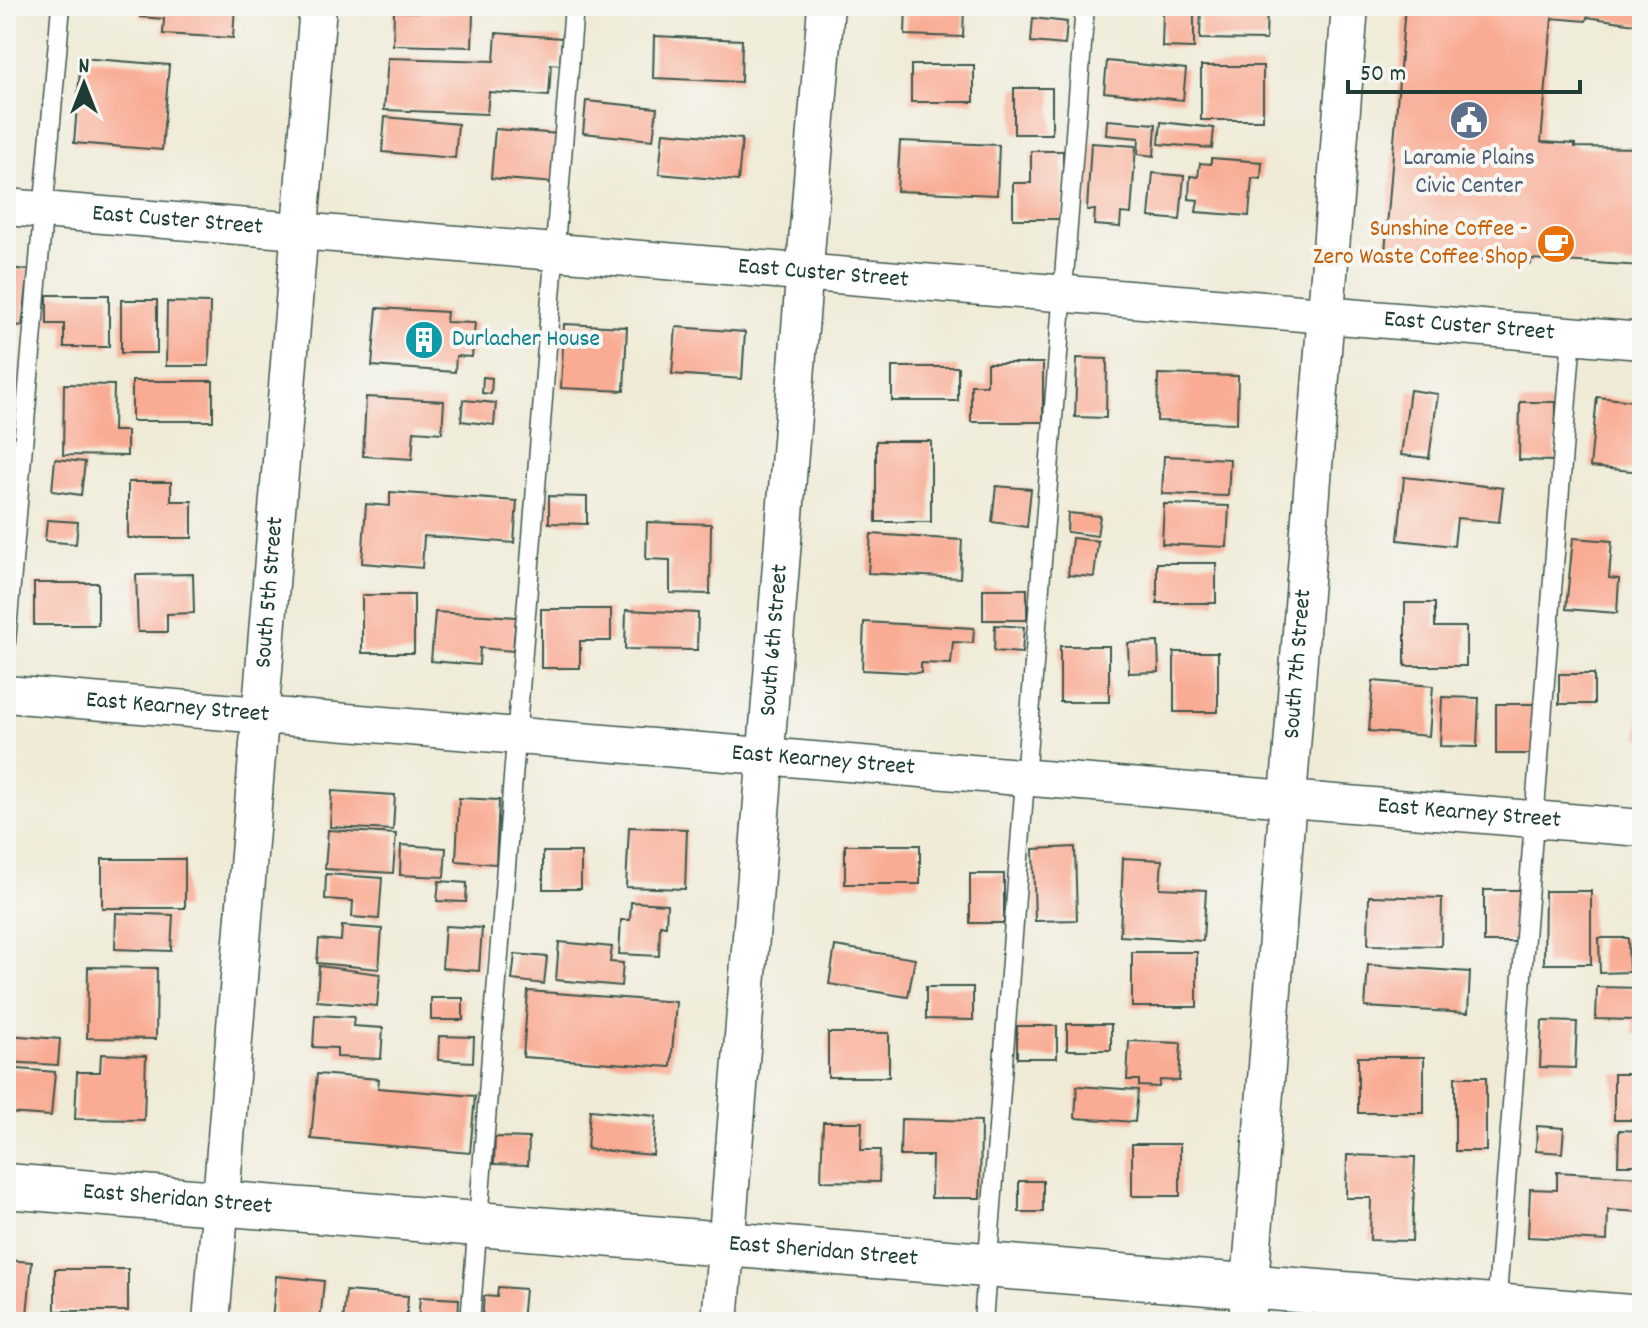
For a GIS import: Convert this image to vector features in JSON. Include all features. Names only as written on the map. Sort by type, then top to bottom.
[{"type":"street","name":"South 5th Street","points":[[211,1322],[318,6]]},
{"type":"street","name":"South 6th Street","points":[[720,1322],[826,6]]},
{"type":"street","name":"South 7th Street","points":[[1249,1304],[1350,6]]},
{"type":"street","name":"East Custer Street","points":[[6,207],[1642,341]]},
{"type":"street","name":"East Kearney Street","points":[[6,694],[1642,828]]},
{"type":"street","name":"East Sheridan Street","points":[[6,1186],[988,1265],[1249,1304],[1642,1318]]},
{"type":"lane","points":[[6,642],[61,6]]},
{"type":"lane","points":[[470,1322],[574,6]]},
{"type":"lane","points":[[983,1322],[1085,6]]},
{"type":"lane","points":[[1496,1314],[1572,335]]},
{"type":"building","points":[[140,6],[235,6],[233,38],[163,34],[164,19],[140,17]]},
{"type":"building","points":[[594,6],[651,6],[651,14],[594,14]]},
{"type":"building","points":[[906,6],[964,6],[963,37],[905,35]]},
{"type":"building","points":[[1201,6],[1267,6],[1266,40],[1200,39]]},
{"type":"building","name":"Laramie Plains Civic Center","points":[[1405,6],[1642,6],[1642,25],[1587,17],[1586,21],[1552,18],[1541,142],[1575,144],[1575,147],[1642,148],[1642,266],[1531,259],[1531,264],[1385,252]]},
{"type":"building","points":[[394,11],[473,13],[472,47],[393,45]]},
{"type":"building","points":[[1163,13],[1194,13],[1194,48],[1162,47]]},
{"type":"building","points":[[1033,18],[1067,22],[1065,45],[1031,42]]},
{"type":"building","points":[[496,33],[562,38],[560,65],[551,64],[549,96],[489,92],[487,114],[384,110],[388,58],[494,61]]},
{"type":"building","points":[[654,36],[742,40],[741,82],[653,78]]},
{"type":"building","points":[[81,58],[169,65],[162,150],[74,143]]},
{"type":"building","points":[[1107,61],[1186,69],[1183,100],[1104,92]]},
{"type":"building","points":[[911,65],[974,65],[974,102],[911,102]]},
{"type":"building","points":[[1201,66],[1263,66],[1263,120],[1201,120]]},
{"type":"building","points":[[1014,88],[1052,88],[1052,134],[1014,134]]},
{"type":"building","points":[[586,101],[657,108],[653,140],[583,133]]},
{"type":"building","points":[[385,117],[458,124],[455,158],[382,152]]},
{"type":"building","points":[[1107,120],[1156,124],[1154,156],[1138,154],[1139,138],[1106,135]]},
{"type":"building","points":[[1161,122],[1214,128],[1212,148],[1159,144]]},
{"type":"building","points":[[495,129],[559,134],[555,183],[491,178]]},
{"type":"building","points":[[663,132],[742,139],[738,181],[659,174]]},
{"type":"building","points":[[900,141],[999,145],[997,195],[897,191]]},
{"type":"building","points":[[1091,143],[1136,146],[1131,214],[1121,213],[1120,227],[1094,225],[1095,210],[1087,210]]},
{"type":"building","points":[[1031,151],[1063,151],[1063,219],[1013,219],[1013,183],[1031,183]]},
{"type":"building","points":[[1211,158],[1262,162],[1261,179],[1252,178],[1249,216],[1196,212],[1198,200],[1189,199],[1190,176],[1198,177],[1200,163],[1211,164]]},
{"type":"building","points":[[1153,173],[1184,176],[1180,220],[1149,217]]},
{"type":"building","points":[[6,268],[29,270],[22,326],[6,324]]},
{"type":"building","points":[[47,295],[109,295],[109,347],[64,347],[64,324],[47,324]]},
{"type":"building","points":[[121,300],[157,300],[157,353],[121,353]]},
{"type":"building","points":[[167,302],[210,303],[209,366],[166,366]]},
{"type":"building","name":"Durlacher House","points":[[377,308],[447,312],[446,322],[475,323],[472,357],[456,356],[455,372],[372,366]]},
{"type":"building","points":[[564,324],[627,327],[624,391],[561,388]]},
{"type":"building","points":[[676,327],[745,332],[742,379],[672,374]]},
{"type":"building","points":[[1077,358],[1107,359],[1106,418],[1075,417]]},
{"type":"building","points":[[987,363],[1043,363],[1043,422],[971,422],[971,385],[987,385]]},
{"type":"building","points":[[892,367],[958,367],[958,401],[892,401]]},
{"type":"building","points":[[1158,374],[1238,376],[1237,423],[1157,421]]},
{"type":"building","points":[[483,377],[492,378],[491,394],[482,393]]},
{"type":"building","points":[[132,381],[213,381],[213,421],[132,421]]},
{"type":"building","points":[[64,384],[114,385],[113,431],[127,431],[127,456],[63,455]]},
{"type":"building","points":[[1410,390],[1438,394],[1429,458],[1401,455]]},
{"type":"building","points":[[366,397],[444,401],[442,433],[414,431],[412,459],[363,456]]},
{"type":"building","points":[[1597,397],[1642,402],[1642,472],[1590,467]]},
{"type":"building","points":[[463,400],[496,403],[494,425],[461,421]]},
{"type":"building","points":[[1520,402],[1556,402],[1555,461],[1519,460]]},
{"type":"building","points":[[876,441],[931,441],[931,522],[876,522]]},
{"type":"building","points":[[1164,456],[1230,459],[1228,496],[1162,494]]},
{"type":"building","points":[[55,459],[85,462],[81,495],[52,491]]},
{"type":"building","points":[[1404,477],[1503,488],[1499,522],[1457,518],[1454,546],[1398,540]]},
{"type":"building","points":[[128,482],[171,482],[171,501],[192,501],[192,538],[128,538]]},
{"type":"building","points":[[996,486],[1031,489],[1027,527],[992,522]]},
{"type":"building","points":[[390,492],[517,501],[514,543],[424,536],[422,568],[362,563],[366,504],[390,506]]},
{"type":"building","points":[[549,496],[587,497],[587,524],[549,523]]},
{"type":"building","points":[[1164,504],[1229,506],[1227,547],[1162,544]]},
{"type":"building","points":[[1068,513],[1100,516],[1097,536],[1067,532]]},
{"type":"building","points":[[47,520],[78,522],[76,544],[45,541]]},
{"type":"building","points":[[647,522],[711,524],[710,594],[670,593],[670,560],[646,559]]},
{"type":"building","points":[[871,534],[962,540],[960,578],[868,573]]},
{"type":"building","points":[[1072,538],[1098,541],[1094,577],[1068,575]]},
{"type":"building","points":[[1573,538],[1612,541],[1609,578],[1619,579],[1617,613],[1566,609]]},
{"type":"building","points":[[1157,563],[1216,563],[1216,603],[1157,603]]},
{"type":"building","points":[[193,574],[194,613],[167,614],[167,632],[138,632],[136,575]]},
{"type":"building","points":[[34,583],[98,583],[98,625],[34,625]]},
{"type":"building","points":[[983,589],[1027,589],[1027,620],[983,620]]},
{"type":"building","points":[[362,595],[414,595],[414,653],[362,653]]},
{"type":"building","points":[[1405,603],[1435,603],[1435,627],[1466,627],[1466,666],[1405,666]]},
{"type":"building","points":[[541,609],[611,609],[611,641],[580,641],[580,668],[541,668]]},
{"type":"building","points":[[626,610],[698,613],[697,650],[625,649]]},
{"type":"building","points":[[435,612],[516,617],[513,651],[480,648],[479,665],[431,661]]},
{"type":"building","points":[[864,622],[974,628],[973,643],[953,642],[951,664],[921,663],[921,673],[862,670]]},
{"type":"building","points":[[995,625],[1024,627],[1022,653],[994,651]]},
{"type":"building","points":[[1158,642],[1159,672],[1129,673],[1128,643]]},
{"type":"building","points":[[1060,646],[1109,646],[1109,702],[1060,702]]},
{"type":"building","points":[[1174,652],[1218,652],[1218,712],[1174,712]]},
{"type":"building","points":[[1559,674],[1594,674],[1594,704],[1559,704]]},
{"type":"building","points":[[1373,681],[1433,686],[1429,736],[1369,731]]},
{"type":"building","points":[[1639,695],[1642,695],[1642,738],[1639,738]]},
{"type":"building","points":[[1442,697],[1479,698],[1477,747],[1440,746]]},
{"type":"building","points":[[1496,704],[1537,704],[1537,754],[1496,754]]},
{"type":"building","points":[[332,791],[395,795],[393,830],[330,827]]},
{"type":"building","points":[[459,798],[499,800],[496,864],[456,861]]},
{"type":"building","points":[[629,827],[687,829],[685,889],[626,887]]},
{"type":"building","points":[[328,830],[396,834],[393,873],[325,869]]},
{"type":"building","points":[[401,845],[446,848],[444,877],[400,875]]},
{"type":"building","points":[[845,845],[920,845],[920,884],[845,884]]},
{"type":"building","points":[[1075,847],[1077,920],[1035,921],[1033,849]]},
{"type":"building","points":[[543,852],[581,852],[581,889],[543,889]]},
{"type":"building","points":[[1123,858],[1162,860],[1160,888],[1206,890],[1203,941],[1120,936]]},
{"type":"building","points":[[102,859],[185,859],[185,908],[102,908]]},
{"type":"building","points":[[326,874],[382,878],[379,919],[352,917],[353,901],[325,899]]},
{"type":"building","points":[[970,874],[1004,874],[1004,923],[970,923]]},
{"type":"building","points":[[439,881],[467,883],[466,902],[437,901]]},
{"type":"building","points":[[1484,890],[1520,890],[1520,942],[1484,942]]},
{"type":"building","points":[[1545,891],[1591,891],[1591,964],[1544,964]]},
{"type":"building","points":[[1369,896],[1442,898],[1441,946],[1368,945]]},
{"type":"building","points":[[631,902],[667,904],[666,926],[660,925],[659,956],[619,954],[621,920],[630,920]]},
{"type":"building","points":[[116,913],[173,915],[171,951],[115,949]]},
{"type":"building","points":[[342,926],[382,929],[379,969],[317,963],[319,939],[341,941]]},
{"type":"building","points":[[445,926],[482,928],[479,971],[442,968]]},
{"type":"building","points":[[1599,938],[1628,938],[1629,972],[1600,973]]},
{"type":"building","points":[[559,942],[612,947],[610,962],[623,963],[621,986],[556,980]]},
{"type":"building","points":[[835,946],[915,959],[908,997],[829,984]]},
{"type":"building","points":[[1132,952],[1197,952],[1197,1007],[1132,1007]]},
{"type":"building","points":[[515,954],[547,957],[544,984],[512,980]]},
{"type":"building","points":[[1368,965],[1470,972],[1468,1013],[1365,1007]]},
{"type":"building","points":[[319,966],[380,974],[377,1006],[317,1001]]},
{"type":"building","points":[[88,967],[157,968],[156,1039],[87,1038]]},
{"type":"building","points":[[926,987],[973,987],[973,1020],[926,1019]]},
{"type":"building","points":[[1597,987],[1642,988],[1642,1035],[1633,1034],[1633,1020],[1596,1019]]},
{"type":"building","points":[[528,991],[676,1002],[671,1067],[523,1057]]},
{"type":"building","points":[[431,998],[463,998],[463,1020],[431,1020]]},
{"type":"building","points":[[315,1015],[354,1017],[353,1026],[383,1028],[381,1059],[337,1057],[337,1048],[313,1047]]},
{"type":"building","points":[[1542,1021],[1577,1022],[1575,1068],[1540,1067]]},
{"type":"building","points":[[1067,1024],[1111,1024],[1111,1050],[1067,1050]]},
{"type":"building","points":[[1017,1026],[1057,1026],[1057,1058],[1017,1058]]},
{"type":"building","points":[[828,1033],[889,1033],[889,1077],[828,1077]]},
{"type":"building","points":[[6,1035],[60,1039],[58,1065],[6,1062]]},
{"type":"building","points":[[439,1036],[474,1037],[473,1062],[438,1060]]},
{"type":"building","points":[[1129,1041],[1181,1043],[1179,1081],[1160,1080],[1159,1087],[1139,1086],[1139,1080],[1127,1080]]},
{"type":"building","points":[[101,1054],[146,1056],[144,1120],[75,1119],[77,1072],[100,1072]]},
{"type":"building","points":[[1358,1057],[1424,1057],[1424,1113],[1358,1113]]},
{"type":"building","points":[[6,1068],[55,1072],[51,1116],[6,1113]]},
{"type":"building","points":[[317,1074],[379,1079],[378,1088],[475,1096],[470,1153],[311,1139]]},
{"type":"building","points":[[1614,1074],[1642,1074],[1642,1120],[1614,1120]]},
{"type":"building","points":[[1455,1077],[1486,1077],[1486,1151],[1455,1151]]},
{"type":"building","points":[[1077,1086],[1138,1090],[1135,1122],[1075,1118]]},
{"type":"building","points":[[590,1110],[656,1116],[653,1155],[587,1149]]},
{"type":"building","points":[[901,1119],[981,1121],[980,1198],[931,1198],[932,1156],[900,1156]]},
{"type":"building","points":[[823,1122],[862,1122],[861,1150],[880,1150],[879,1182],[821,1181]]},
{"type":"building","points":[[1537,1126],[1564,1128],[1562,1153],[1536,1151]]},
{"type":"building","points":[[1619,1130],[1642,1131],[1642,1165],[1618,1165]]},
{"type":"building","points":[[495,1137],[529,1138],[528,1165],[494,1164]]},
{"type":"building","points":[[1132,1144],[1180,1144],[1180,1196],[1132,1196]]},
{"type":"building","points":[[1347,1155],[1415,1157],[1412,1241],[1370,1240],[1371,1198],[1346,1198]]},
{"type":"building","points":[[1557,1172],[1642,1177],[1642,1212],[1608,1210],[1607,1241],[1528,1237],[1530,1189],[1557,1190]]},
{"type":"building","points":[[1019,1181],[1043,1181],[1043,1212],[1019,1212]]},
{"type":"building","points":[[6,1260],[32,1262],[27,1315],[6,1313]]},
{"type":"building","points":[[55,1269],[128,1269],[128,1311],[55,1311]]},
{"type":"building","points":[[276,1276],[324,1281],[320,1322],[272,1322]]},
{"type":"building","points":[[498,1287],[525,1289],[522,1322],[482,1322],[484,1296],[497,1297]]},
{"type":"building","points":[[346,1291],[408,1296],[406,1322],[343,1322]]},
{"type":"building","points":[[420,1297],[459,1299],[458,1322],[418,1322]]},
{"type":"building","points":[[51,1314],[89,1317],[89,1322],[50,1322]]},
{"type":"place","name":"Laramie Plains Civic Center","points":[[1469,120]]},
{"type":"place","name":"Sunshine Coffee - Zero Waste Coffee Shop","points":[[1556,244]]},
{"type":"place","name":"Durlacher House","points":[[424,340]]}]
